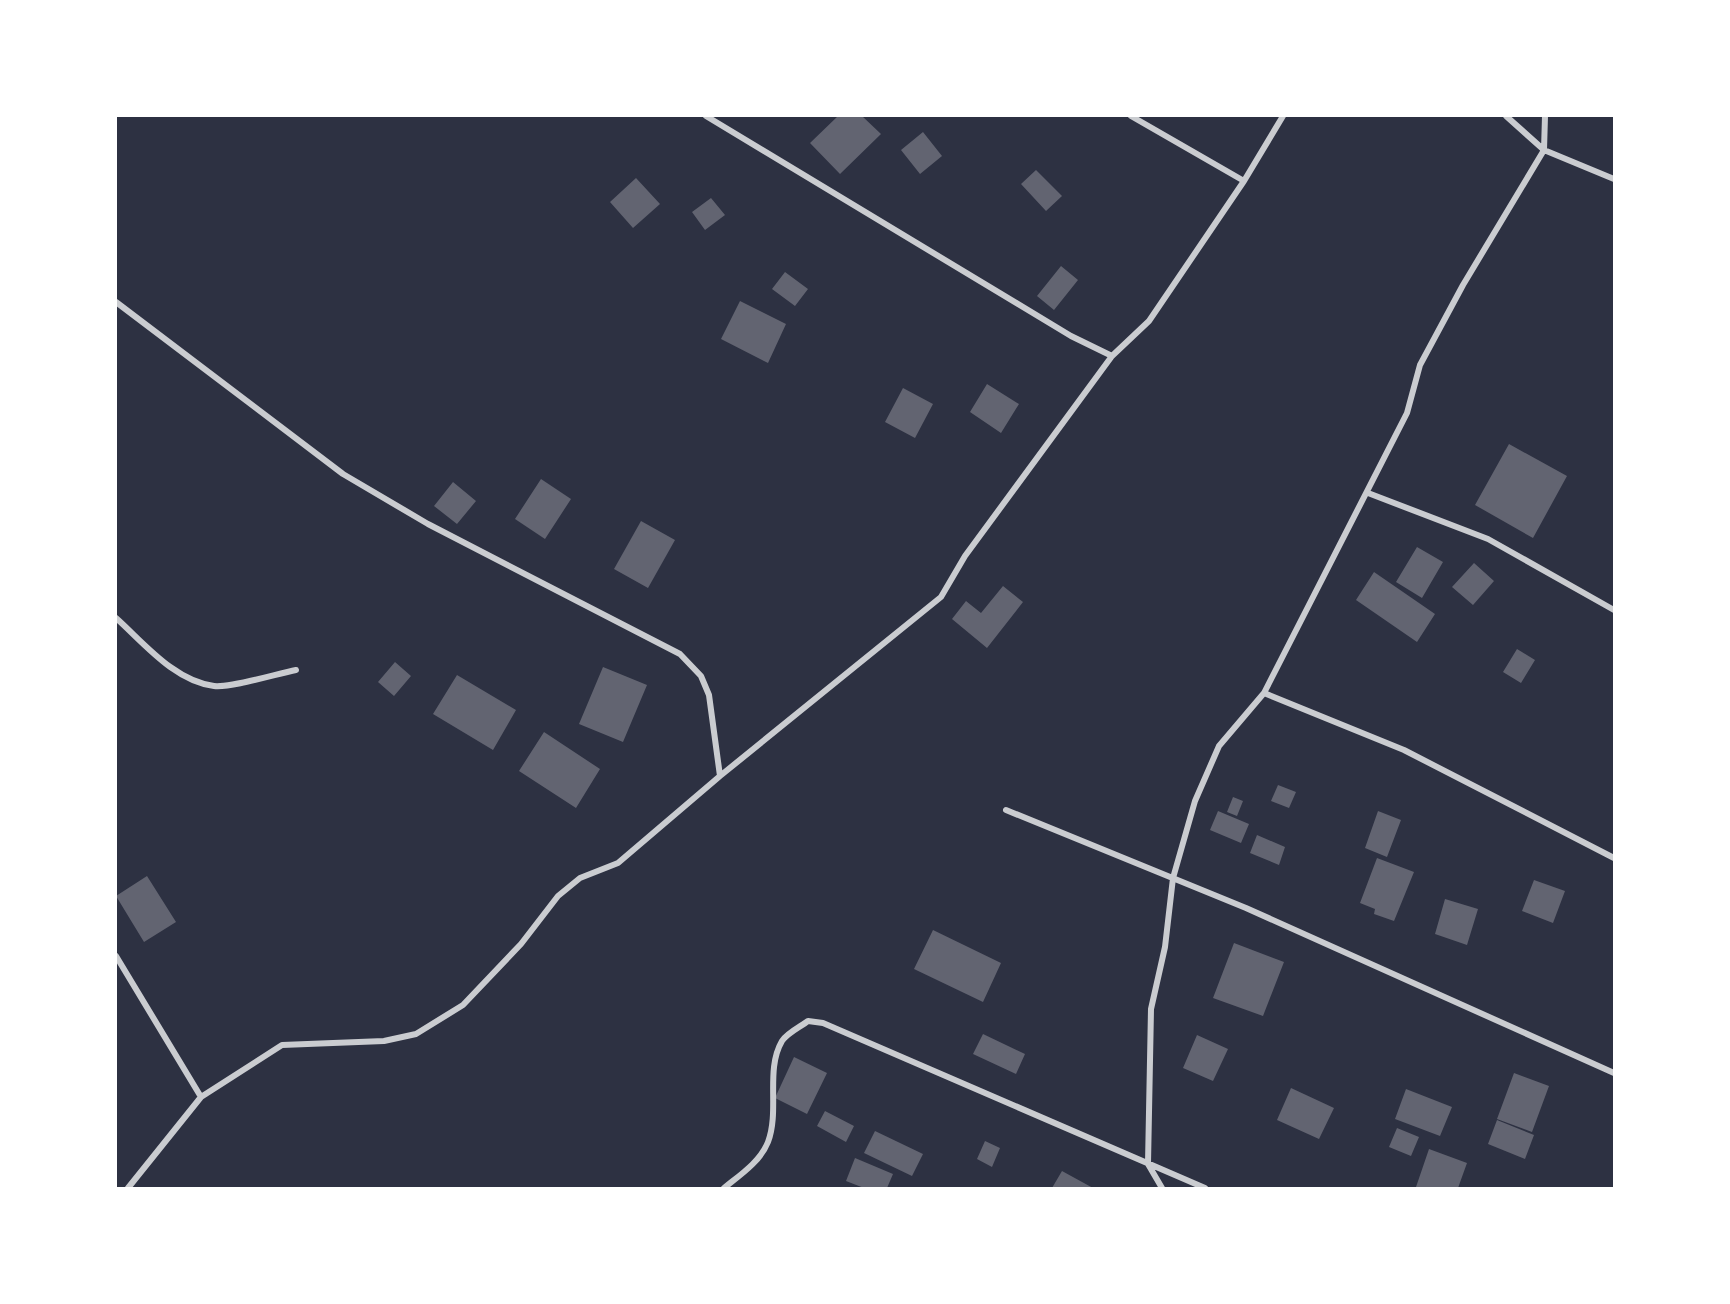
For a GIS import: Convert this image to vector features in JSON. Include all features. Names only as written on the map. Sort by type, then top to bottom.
[{"type":"street","points":[[706,116],[1060,330],[1112,356]]},
{"type":"street","points":[[1131,116],[1244,181]]},
{"type":"street","points":[[128,1188],[201,1097],[282,1045],[384,1041],[416,1034],[463,1005],[521,944],[558,896],[580,878],[618,863],[720,776],[940,597],[965,556],[1112,356],[1149,321],[1244,181],[1283,116]]},
{"type":"street","points":[[1506,116],[1544,150],[1614,179]]},
{"type":"street","points":[[1162,1188],[1148,1164],[1151,1009],[1165,947],[1173,878],[1195,801],[1219,746],[1264,693],[1407,413],[1420,365],[1463,285],[1544,150],[1545,116]]},
{"type":"street","points":[[116,302],[344,474],[428,524],[680,654],[701,676],[709,695],[720,776]]},
{"type":"street","points":[[1368,493],[1488,539],[1614,609]]},
{"type":"street","points":[[116,618],[169,666],[192,679],[215,686],[296,670]]},
{"type":"street","points":[[1264,693],[1404,750],[1614,858]]},
{"type":"street","points":[[1006,810],[1173,878],[1614,1073]]},
{"type":"street","points":[[116,956],[201,1097]]},
{"type":"street","points":[[724,1188],[757,1160],[768,1141],[773,1115],[777,1054],[783,1039],[807,1021],[823,1023],[1205,1188]]},
{"type":"building","points":[[838,116],[862,116],[881,134],[840,174],[810,143]]},
{"type":"building","points":[[923,132],[942,156],[920,174],[901,150]]},
{"type":"building","points":[[1036,170],[1062,196],[1046,211],[1021,184]]},
{"type":"building","points":[[636,178],[660,204],[633,228],[610,202]]},
{"type":"building","points":[[711,198],[725,215],[705,230],[692,212]]},
{"type":"building","points":[[1061,266],[1078,280],[1054,310],[1037,296]]},
{"type":"building","points":[[785,272],[808,289],[795,306],[772,289]]},
{"type":"building","points":[[740,301],[786,324],[768,363],[721,339]]},
{"type":"building","points":[[987,384],[1019,404],[1001,433],[970,412]]},
{"type":"building","points":[[903,388],[933,404],[915,438],[885,422]]},
{"type":"building","points":[[1509,444],[1567,476],[1533,538],[1475,505]]},
{"type":"building","points":[[541,479],[571,499],[545,539],[515,519]]},
{"type":"building","points":[[453,482],[476,501],[457,524],[434,506]]},
{"type":"building","points":[[641,521],[675,540],[648,588],[614,569]]},
{"type":"building","points":[[1417,547],[1443,562],[1422,598],[1396,582]]},
{"type":"building","points":[[1474,563],[1494,581],[1473,605],[1452,587]]},
{"type":"building","points":[[1374,572],[1435,614],[1417,642],[1356,600]]},
{"type":"building","points":[[1003,586],[1023,602],[987,648],[952,619],[966,601],[981,613]]},
{"type":"building","points":[[1517,649],[1535,660],[1521,683],[1503,672]]},
{"type":"building","points":[[395,662],[411,676],[394,696],[378,682]]},
{"type":"building","points":[[603,667],[647,685],[623,742],[579,724]]},
{"type":"building","points":[[457,675],[516,710],[493,750],[433,714]]},
{"type":"building","points":[[544,732],[600,769],[576,808],[519,771]]},
{"type":"building","points":[[1278,785],[1296,792],[1289,808],[1271,801]]},
{"type":"building","points":[[1233,797],[1243,801],[1237,816],[1227,812]]},
{"type":"building","points":[[1218,811],[1249,824],[1241,843],[1210,830]]},
{"type":"building","points":[[1378,811],[1401,820],[1387,857],[1365,848]]},
{"type":"building","points":[[1257,835],[1285,847],[1279,865],[1250,853]]},
{"type":"building","points":[[1377,858],[1414,872],[1394,921],[1374,914],[1375,909],[1360,903]]},
{"type":"building","points":[[147,876],[176,922],[144,942],[116,896]]},
{"type":"building","points":[[1534,880],[1565,891],[1553,923],[1522,911]]},
{"type":"building","points":[[1445,899],[1478,909],[1467,945],[1435,934]]},
{"type":"building","points":[[933,930],[1001,963],[983,1002],[914,969]]},
{"type":"building","points":[[1234,943],[1284,962],[1263,1016],[1213,998]]},
{"type":"building","points":[[983,1034],[1025,1054],[1016,1074],[973,1054]]},
{"type":"building","points":[[1197,1035],[1228,1049],[1213,1081],[1183,1068]]},
{"type":"building","points":[[794,1057],[827,1073],[807,1114],[775,1098]]},
{"type":"building","points":[[1514,1073],[1549,1086],[1532,1132],[1497,1119]]},
{"type":"building","points":[[1291,1088],[1334,1108],[1319,1139],[1277,1120]]},
{"type":"building","points":[[1406,1089],[1452,1107],[1440,1136],[1395,1119]]},
{"type":"building","points":[[825,1111],[854,1126],[846,1142],[817,1126]]},
{"type":"building","points":[[1497,1120],[1534,1135],[1525,1159],[1488,1144]]},
{"type":"building","points":[[1397,1128],[1419,1137],[1411,1156],[1389,1147]]},
{"type":"building","points":[[875,1131],[923,1154],[912,1176],[864,1153]]},
{"type":"building","points":[[985,1141],[1000,1148],[992,1167],[977,1159]]},
{"type":"building","points":[[1429,1149],[1467,1163],[1458,1188],[1416,1187]]},
{"type":"building","points":[[855,1158],[893,1174],[887,1188],[864,1188],[846,1181]]},
{"type":"building","points":[[1062,1171],[1093,1188],[1052,1188]]}]
